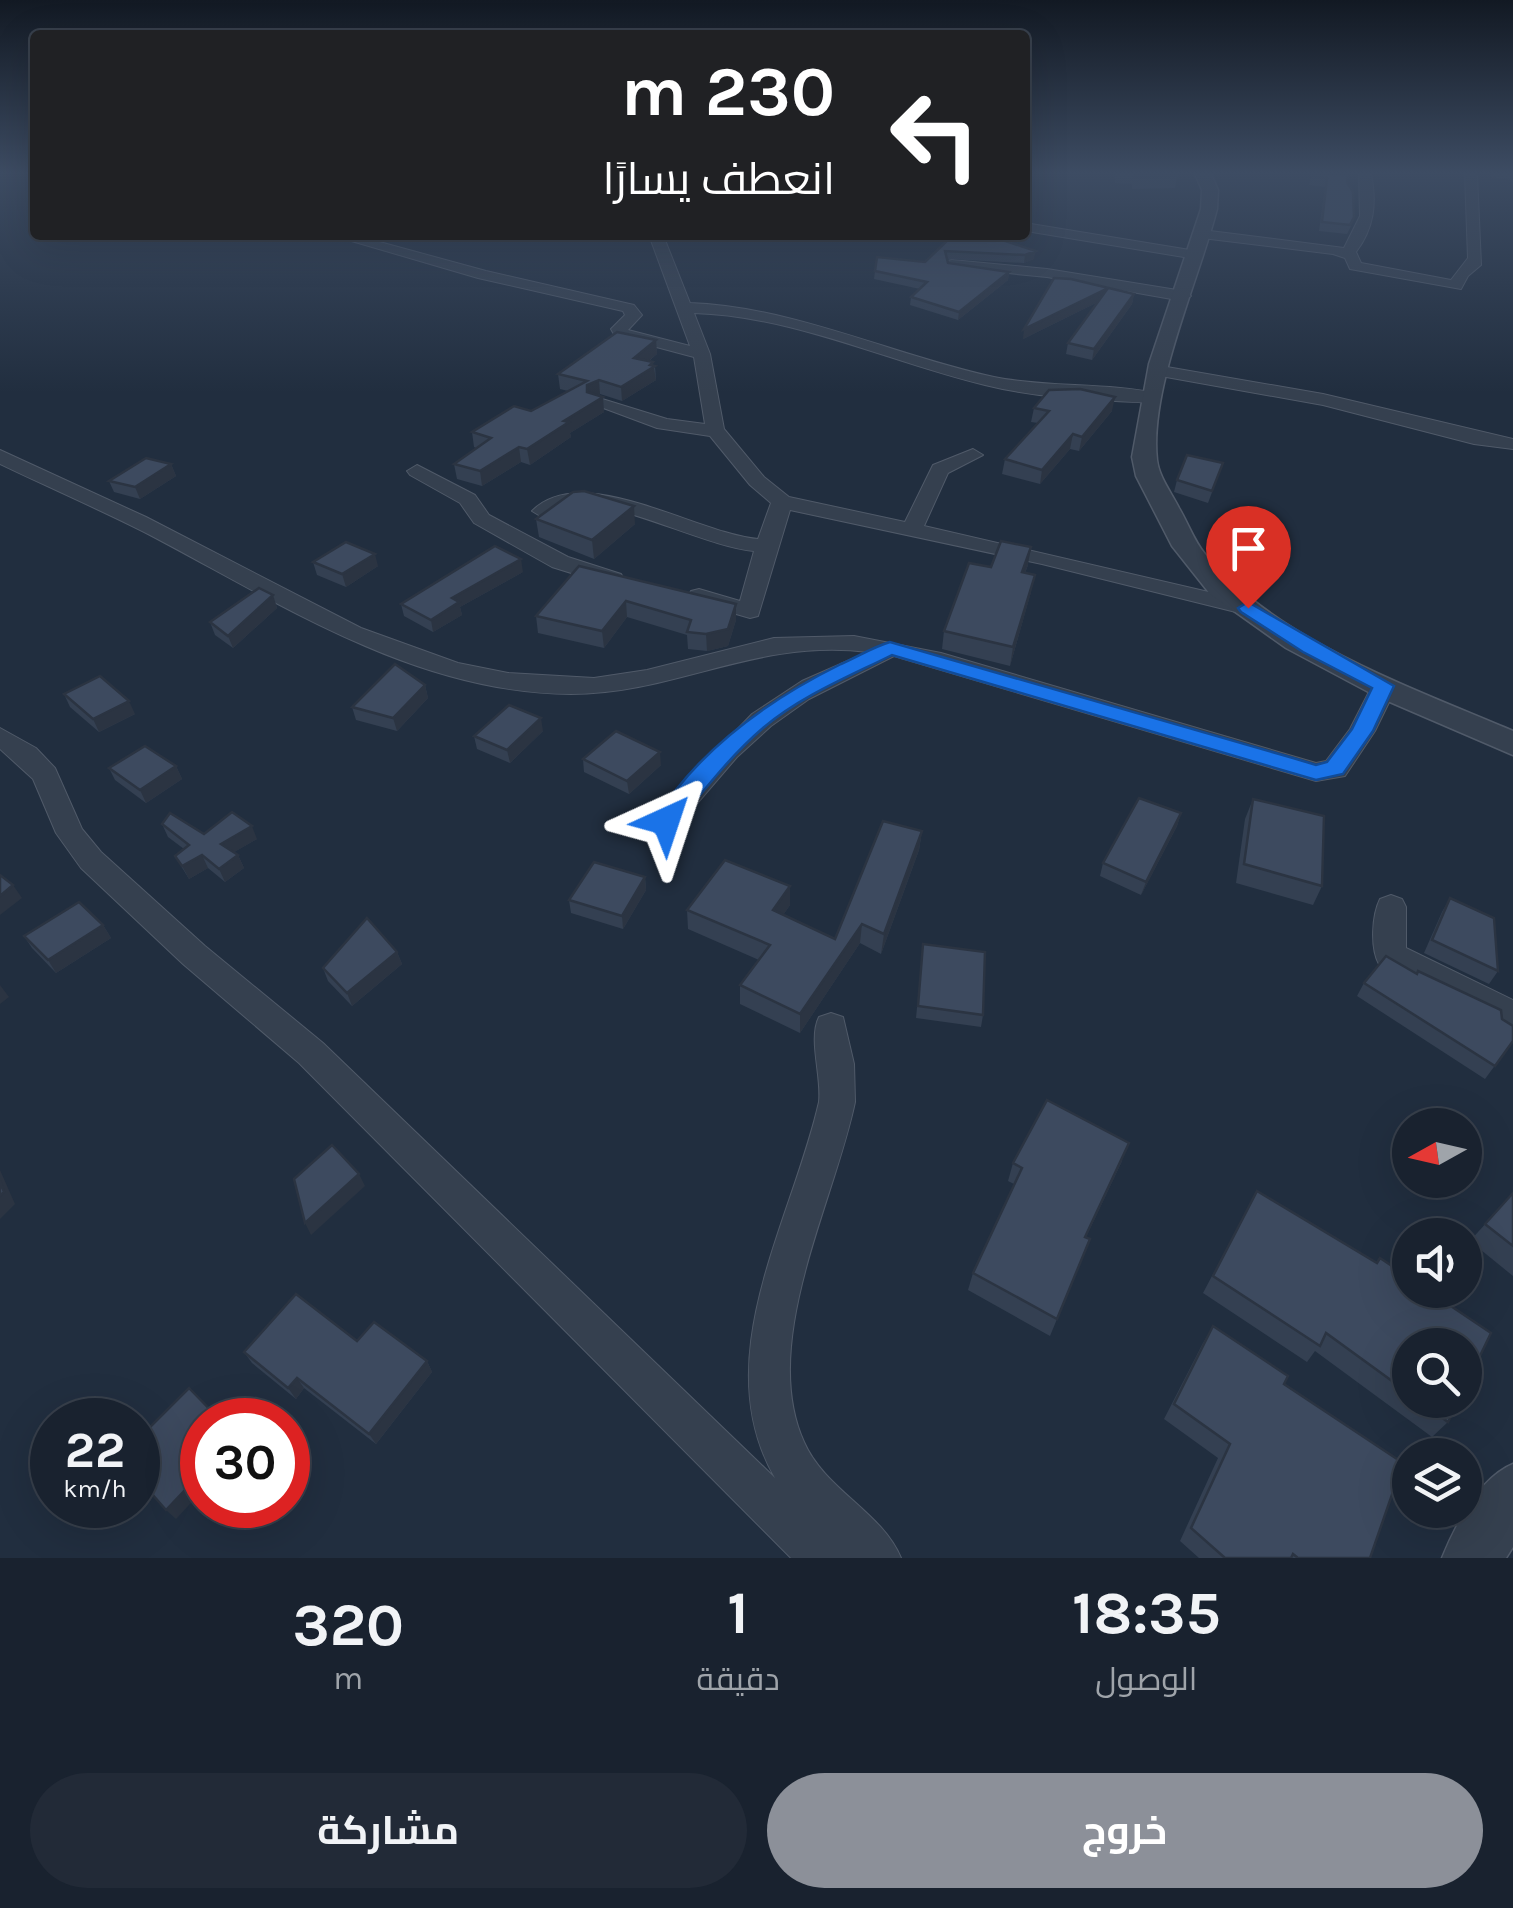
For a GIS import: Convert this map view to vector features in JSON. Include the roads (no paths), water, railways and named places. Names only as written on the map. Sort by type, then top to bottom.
[{"type":"street","points":[[380,247],[482,275],[628,308],[634,315],[619,330],[621,334],[702,354]]},
{"type":"street","points":[[661,247],[702,354],[716,431],[748,472],[782,502],[1042,557],[1248,608]]},
{"type":"street","points":[[1198,247],[1160,371],[1144,462],[1194,558],[1248,608],[1310,648],[1513,744]]},
{"type":"street","points":[[1231,247],[1348,253],[1353,256],[1353,266],[1456,286],[1461,274],[1474,264],[1474,247]]},
{"type":"street","points":[[1348,253],[1352,247]]},
{"type":"street","points":[[952,264],[1047,272],[1182,296]]},
{"type":"street","points":[[686,308],[719,308],[804,327],[989,380],[1052,392],[1154,398]]},
{"type":"street","points":[[1160,371],[1234,382],[1419,422],[1461,438],[1509,444]]},
{"type":"street","points":[[599,403],[664,424],[716,431]]},
{"type":"street","points":[[911,530],[940,469],[973,455]]},
{"type":"street","points":[[0,456],[159,532],[347,633],[432,664],[526,684],[607,685],[681,672],[778,644],[828,642],[890,648],[1316,772],[1335,769],[1362,731],[1384,686]]},
{"type":"street","points":[[417,472],[468,499],[481,519],[560,562],[600,577],[633,581]]},
{"type":"street","points":[[542,511],[572,498],[626,506],[731,543],[768,546]]},
{"type":"street","points":[[678,591],[750,611],[754,576],[764,563],[782,502]]},
{"type":"street","points":[[666,821],[717,760],[756,722],[802,691],[890,648]]},
{"type":"street","points":[[0,737],[26,754],[45,775],[70,834],[91,860],[194,955],[311,1053],[824,1558]]},
{"type":"street","points":[[1391,907],[1390,955],[1513,1015]]},
{"type":"street","points":[[832,1026],[837,1104],[797,1232],[782,1296],[771,1359],[770,1404],[786,1454],[798,1476],[878,1558]]},
{"type":"street","points":[[1472,1558],[1513,1493]]}]
